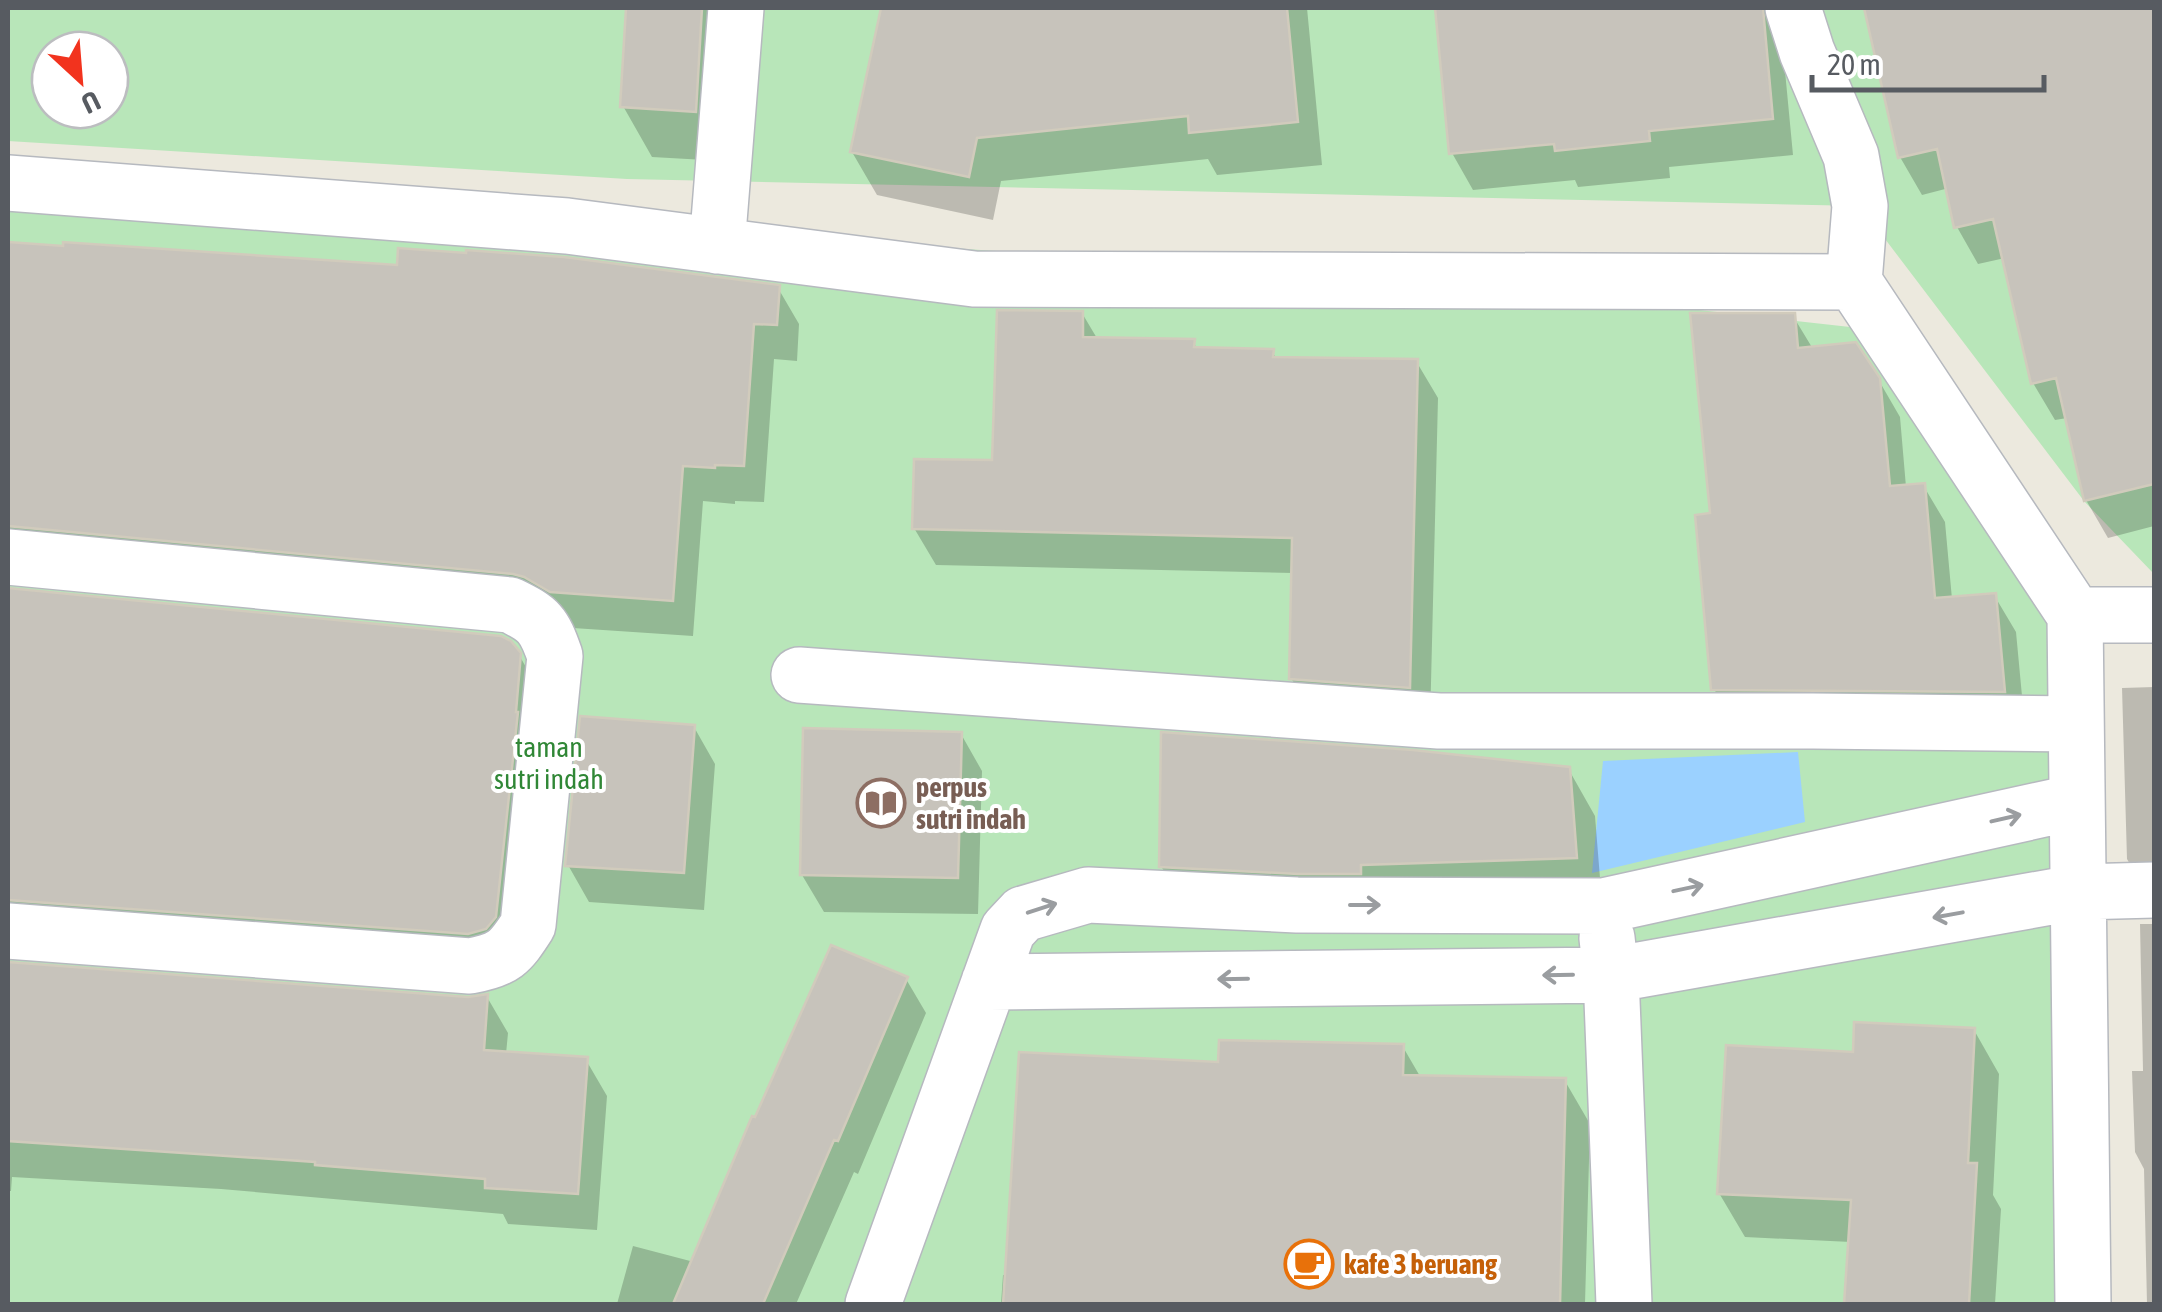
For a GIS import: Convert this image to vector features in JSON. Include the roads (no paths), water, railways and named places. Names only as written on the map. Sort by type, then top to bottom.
[{"type":"street","points":[[717,246],[736,8]]},
{"type":"street","points":[[1793,8],[1807,52],[1851,156],[1860,206],[1854,282],[2075,616],[2083,1304]]},
{"type":"street","points":[[8,182],[567,226],[974,279],[1854,282]]},
{"type":"street","points":[[8,557],[510,604],[534,617],[547,635],[554,656],[528,925],[511,952],[494,962],[470,966],[8,931]]},
{"type":"street","points":[[2075,616],[2154,615]]},
{"type":"street","points":[[799,675],[1439,721],[2076,724]]},
{"type":"street","points":[[872,1304],[1008,930],[1023,914],[1088,895],[1296,905],[1604,906],[2076,802]]},
{"type":"street","points":[[989,982],[1612,975],[2078,892],[2154,890]]},
{"type":"street","points":[[1604,906],[1612,975],[1624,1304]]},
{"type":"water","points":[[1798,752],[1805,822],[1592,873],[1603,761]]},
{"type":"place","name":"perpus sutri indah","points":[[881,803]]},
{"type":"place","name":"kafe 3 beruang","points":[[1309,1264]]},
{"type":"park label","name":"taman sutri indah","points":[[549,763]]}]
